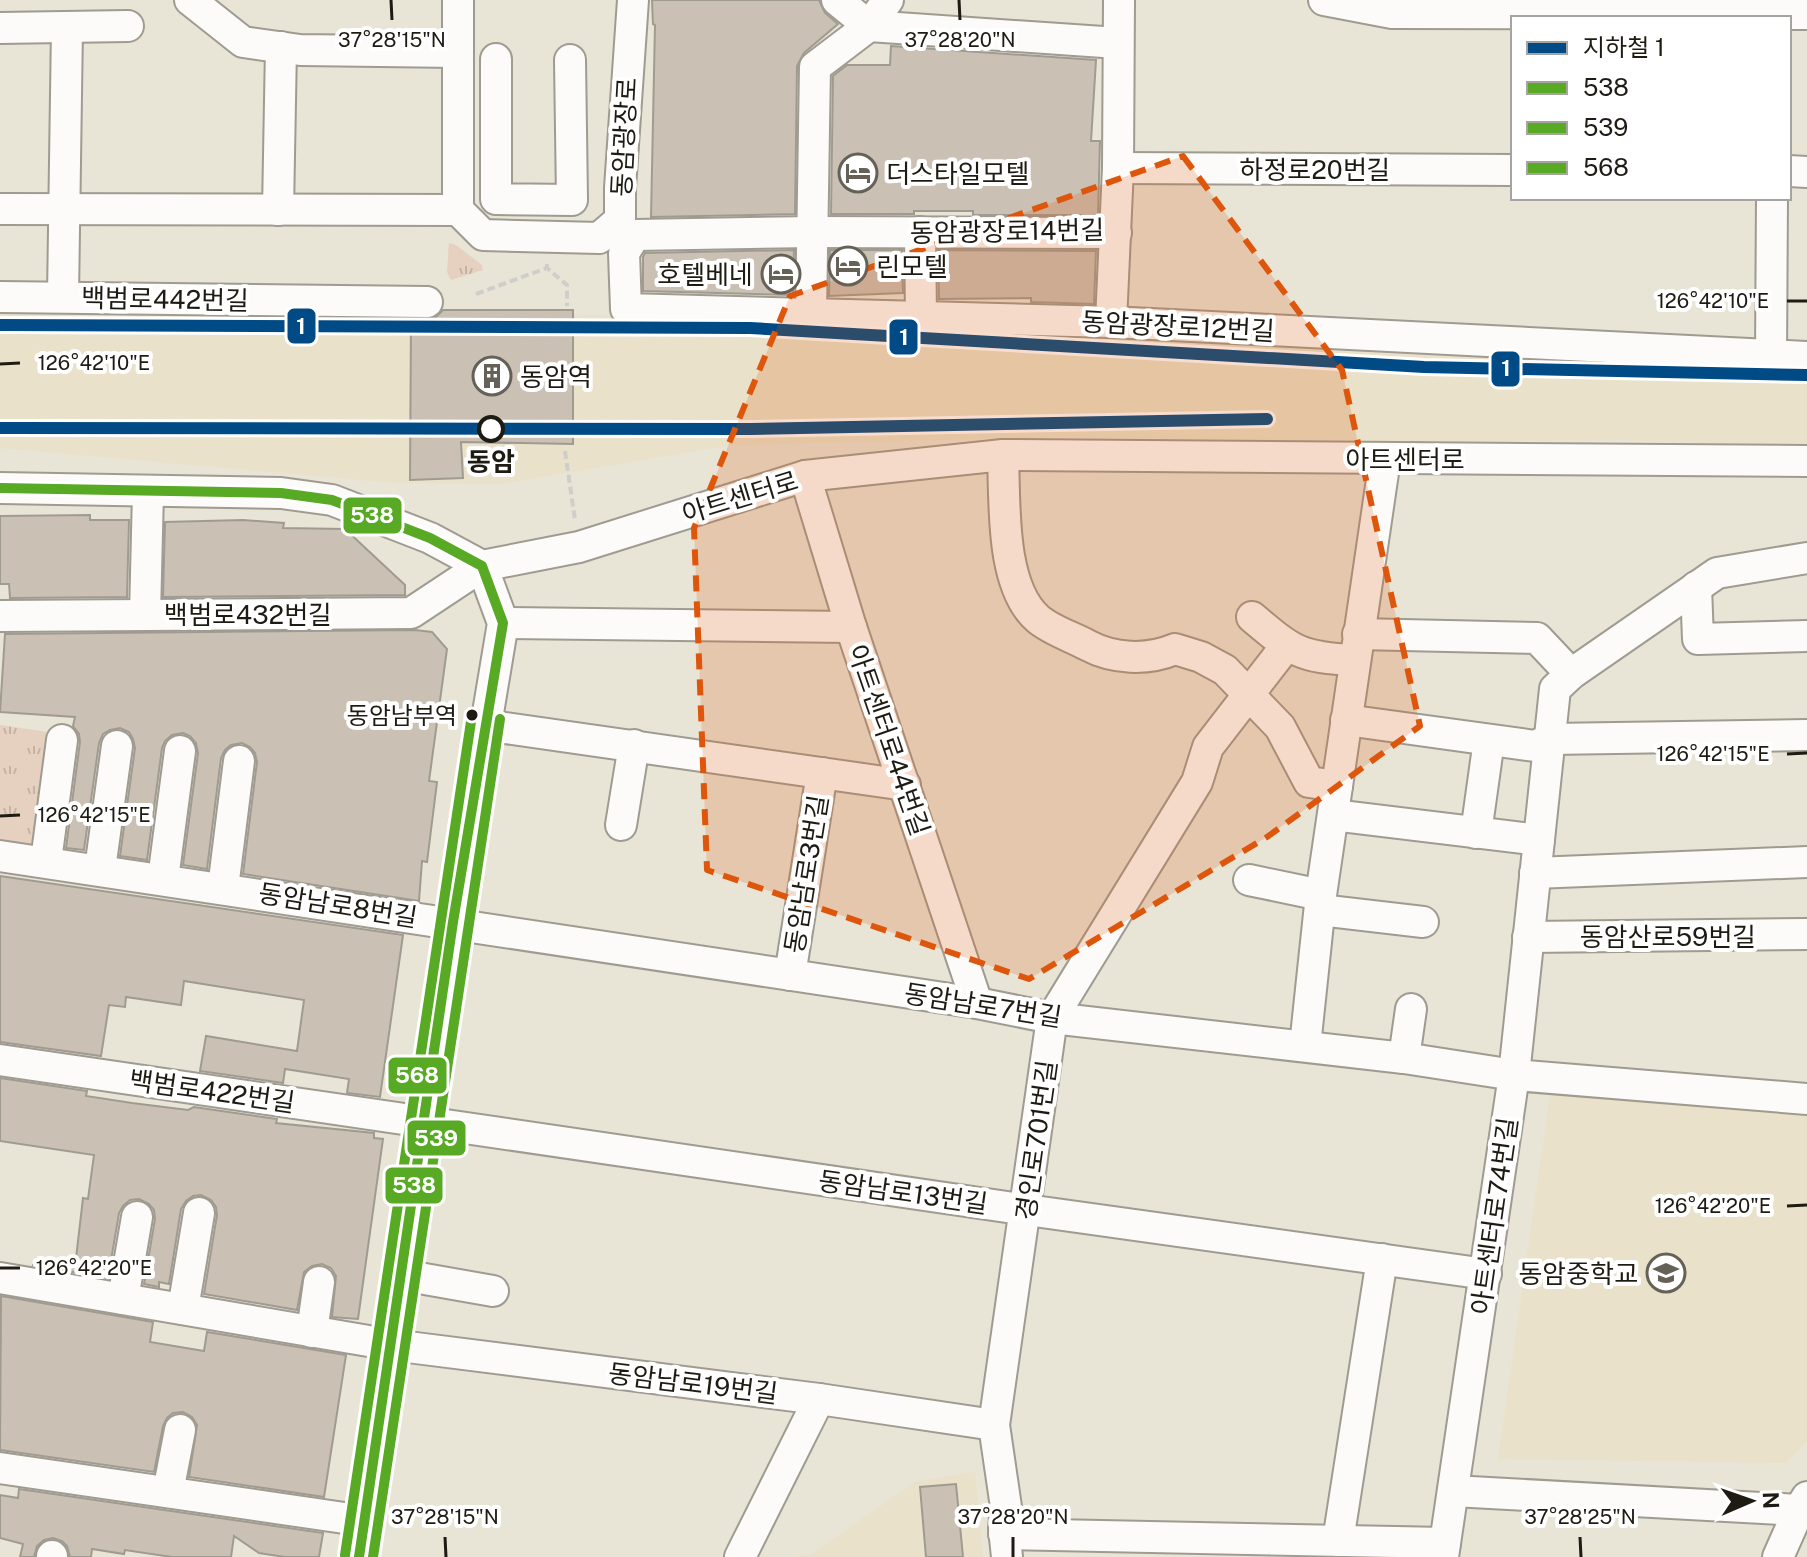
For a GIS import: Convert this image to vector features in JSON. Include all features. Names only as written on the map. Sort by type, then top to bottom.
[{"type":"street","points":[[190,0],[243,42],[300,50],[458,52]]},
{"type":"street","points":[[0,209],[458,210],[458,0]]},
{"type":"street","name":"동암광장로","points":[[458,210],[483,235],[599,238],[628,228],[620,188],[633,0]]},
{"type":"street","points":[[837,0],[869,26],[1118,43]]},
{"type":"street","points":[[811,314],[815,67],[869,26],[888,0]]},
{"type":"street","name":"동암광장로14번길","points":[[628,228],[1116,233],[1119,0]]},
{"type":"street","points":[[1324,0],[1393,7],[1785,11]]},
{"type":"street","points":[[0,28],[128,26]]},
{"type":"street","points":[[63,297],[67,27]]},
{"type":"street","points":[[278,210],[281,47]]},
{"type":"street","points":[[496,59],[496,199],[572,200],[570,60]]},
{"type":"street","points":[[458,94],[497,129]]},
{"type":"street","name":"하정로20번길","points":[[1118,168],[1511,170]]},
{"type":"street","points":[[572,188],[620,188]]},
{"type":"street","points":[[1771,357],[1772,200]]},
{"type":"street","name":"동암광장로12번길","points":[[628,228],[624,253],[626,309],[1111,322],[1807,357]]},
{"type":"street","points":[[920,232],[921,317]]},
{"type":"street","points":[[1111,322],[1116,233]]},
{"type":"street","name":"백범로442번길","points":[[0,297],[427,302]]},
{"type":"street","points":[[1003,455],[1007,551],[1017,587],[1038,618],[1095,649],[1130,657],[1160,655],[1175,649],[1225,670],[1280,727],[1309,782],[1335,801],[1476,833],[1539,840]]},
{"type":"street","name":"아트센터로","points":[[482,566],[579,547],[805,476],[1003,455],[1807,461]]},
{"type":"street","points":[[1305,1046],[1320,902],[1385,459]]},
{"type":"street","name":"아트센터로44번길","points":[[805,476],[851,627],[977,1003]]},
{"type":"street","points":[[0,488],[281,493],[332,500],[430,538],[482,566],[503,623],[453,922],[359,1557]]},
{"type":"street","points":[[145,615],[148,492]]},
{"type":"street","name":"아트센터로74번길","points":[[1444,1550],[1514,1075],[1555,689],[1571,674],[1717,573],[1807,558]]},
{"type":"street","name":"백범로432번길","points":[[0,616],[411,613],[482,566]]},
{"type":"street","points":[[1696,587],[1698,639],[1807,636]]},
{"type":"street","points":[[1252,617],[1286,646],[1319,658],[1356,647],[1537,638],[1571,674]]},
{"type":"street","points":[[503,623],[851,627]]},
{"type":"street","name":"경인로701번길","points":[[1005,1545],[1006,1507],[994,1425],[1052,1018],[1197,782],[1208,747],[1286,646]]},
{"type":"street","points":[[1346,720],[1535,746],[1550,739],[1807,735]]},
{"type":"street","name":"동암남로3번길","points":[[484,725],[905,785]]},
{"type":"street","points":[[46,861],[62,740]]},
{"type":"street","points":[[1476,833],[1489,740]]},
{"type":"street","points":[[621,825],[634,745]]},
{"type":"street","points":[[100,869],[117,746]]},
{"type":"street","points":[[163,879],[180,751]]},
{"type":"street","name":"동암남로8번길","points":[[223,888],[239,761]]},
{"type":"street","name":"동암남로3번길","points":[[790,975],[822,773]]},
{"type":"street","name":"동암남로8번길","points":[[0,856],[453,922]]},
{"type":"street","points":[[1535,873],[1807,862]]},
{"type":"street","points":[[1249,880],[1320,902],[1423,922]]},
{"type":"street","name":"동암남로7번길","points":[[453,922],[977,1003],[1052,1018],[1404,1058],[1514,1075],[1807,1099]]},
{"type":"street","name":"동암산로59번길","points":[[1528,937],[1807,934]]},
{"type":"street","points":[[1404,1058],[1411,1009]]},
{"type":"street","name":"백범로422번길","points":[[0,1060],[424,1122]]},
{"type":"street","name":"동암남로13번길","points":[[424,1122],[1486,1274]]},
{"type":"street","points":[[183,1309],[199,1213]]},
{"type":"street","points":[[123,1299],[137,1217]]},
{"type":"street","points":[[1338,1541],[1382,1259]]},
{"type":"street","points":[[402,1275],[493,1291]]},
{"type":"street","name":"동암남로19번길","points":[[0,1278],[392,1345],[819,1399],[994,1425]]},
{"type":"street","points":[[312,1332],[319,1282]]},
{"type":"street","points":[[740,1557],[819,1399]]},
{"type":"street","points":[[168,1492],[180,1430]]},
{"type":"street","points":[[0,1468],[365,1521]]},
{"type":"street","points":[[1453,1491],[1803,1503],[1778,1557]]},
{"type":"street","points":[[1005,1545],[1338,1541],[1444,1550]]},
{"type":"path","points":[[476,294],[547,268],[567,285],[567,306]]},
{"type":"path","points":[[565,451],[579,547]]},
{"type":"highlighted area","points":[[1183,156],[1342,370],[1420,726],[1267,837],[1029,979],[707,870],[694,528],[790,296]]},
{"type":"shaded area","points":[[0,312],[763,316],[1807,361],[1807,446],[1617,440],[1430,442],[1053,437],[733,445],[502,484],[393,483],[0,448]]},
{"type":"shaded area","name":"동암중학교","points":[[1550,1095],[1807,1103],[1807,1442],[1786,1463],[1498,1459]]},
{"type":"shaded area","points":[[975,1471],[983,1557],[795,1557],[812,1554],[915,1482]]},
{"type":"green space","points":[[449,243],[482,265],[483,270],[451,280],[447,272]]},
{"type":"green space","points":[[0,725],[55,733],[41,854],[0,848]]},
{"type":"building","points":[[652,0],[819,0],[825,13],[838,24],[804,53],[797,66],[795,214],[651,217],[655,25]]},
{"type":"building","points":[[891,46],[1096,60],[1091,141],[1100,141],[1098,215],[973,215],[973,211],[831,214],[833,76],[847,65],[890,65]]},
{"type":"building","points":[[794,250],[793,295],[643,291],[645,253]]},
{"type":"building","points":[[830,250],[902,250],[903,293],[829,296]]},
{"type":"building","points":[[938,250],[1096,251],[1094,304],[1031,302],[1031,298],[939,299]]},
{"type":"building","name":"동암역","points":[[443,310],[573,310],[573,444],[461,442],[463,478],[410,480],[411,320],[435,318]]},
{"type":"building","points":[[90,515],[90,520],[129,520],[127,597],[10,598],[9,584],[0,584],[0,516]]},
{"type":"building","points":[[243,520],[284,523],[283,528],[345,529],[405,585],[405,595],[163,597],[165,522]]},
{"type":"building","points":[[432,632],[447,649],[429,781],[437,782],[427,862],[422,861],[419,901],[243,874],[257,762],[255,753],[242,743],[231,745],[221,758],[207,869],[183,865],[198,753],[196,743],[183,733],[172,735],[162,748],[147,860],[120,856],[135,748],[129,732],[120,728],[103,734],[99,743],[84,850],[66,848],[80,742],[73,726],[75,717],[0,712],[5,634]]},
{"type":"building","points":[[0,876],[403,935],[380,1097],[347,1093],[349,1079],[285,1069],[283,1083],[200,1071],[206,1036],[297,1051],[304,1000],[184,981],[181,1005],[126,997],[125,1007],[109,1005],[101,1056],[0,1042]]},
{"type":"building","points":[[0,1078],[87,1091],[86,1096],[132,1103],[188,1110],[194,1107],[277,1119],[276,1123],[374,1133],[374,1138],[383,1139],[358,1319],[332,1317],[336,1276],[331,1268],[322,1264],[304,1272],[297,1310],[204,1294],[217,1215],[211,1200],[201,1195],[193,1196],[181,1209],[169,1284],[159,1282],[159,1287],[144,1284],[155,1219],[154,1210],[139,1199],[130,1200],[119,1213],[108,1278],[32,1265],[75,1267],[83,1198],[88,1199],[94,1155],[0,1141]]},
{"type":"building","points":[[1,1296],[153,1322],[150,1342],[204,1351],[207,1332],[346,1355],[324,1497],[189,1477],[197,1425],[192,1417],[183,1412],[173,1413],[163,1426],[154,1472],[0,1450]]},
{"type":"building","points":[[956,1484],[963,1557],[926,1557],[920,1487]]},
{"type":"building","points":[[19,1489],[323,1533],[319,1557],[259,1553],[234,1536],[231,1557],[172,1557],[92,1549],[91,1557],[70,1557],[67,1546],[53,1538],[37,1546],[34,1557],[20,1557],[23,1544],[0,1538],[0,1495],[18,1498]]},
{"type":"metro line","name":"1","points":[[0,325],[750,328],[1424,367],[1807,375]]},
{"type":"metro line","name":"1","points":[[0,428],[750,429],[1267,419]]},
{"type":"transit line","name":"538","points":[[0,488],[281,493],[332,500],[430,538],[482,566],[503,623],[453,922],[359,1557]]},
{"type":"transit line","name":"568","points":[[345,1555],[472,715]]},
{"type":"transit line","name":"539","points":[[373,1557],[500,719]]},
{"type":"place","name":"더스타일모텔","points":[[858,173]]},
{"type":"place","name":"린모텔","points":[[848,266]]},
{"type":"place","name":"호텔베네","points":[[781,274]]},
{"type":"place","name":"동암역","points":[[492,376]]},
{"type":"place","name":"동암","points":[[491,429]]},
{"type":"place","name":"동암남부역","points":[[472,715]]},
{"type":"place","name":"동암중학교","points":[[1666,1273]]}]
